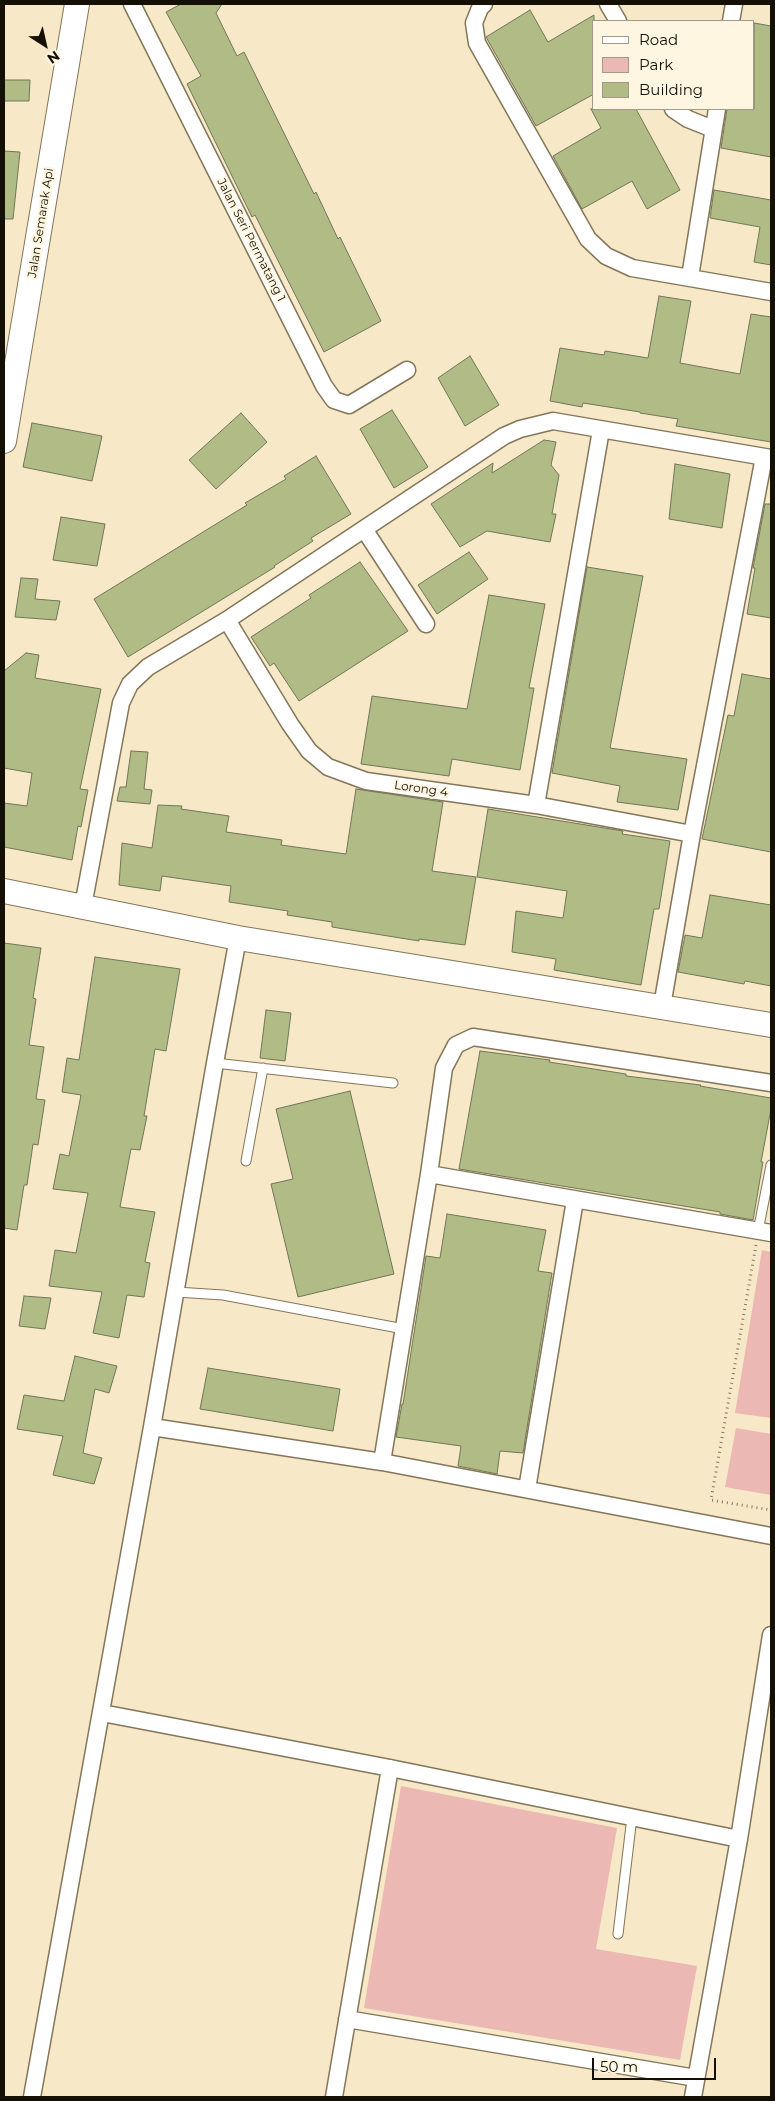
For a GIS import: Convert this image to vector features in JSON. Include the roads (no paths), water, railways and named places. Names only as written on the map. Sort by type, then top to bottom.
[{"type":"street","name":"Jalan Semarak Api","points":[[4,441],[77,4]]},
{"type":"street","name":"Jalan Seri Permatang 1","points":[[132,4],[324,386],[334,400],[349,405],[407,370]]},
{"type":"street","points":[[484,4],[480,8],[474,23],[477,43],[588,239],[606,256],[632,268],[771,292]]},
{"type":"street","points":[[608,4],[617,20]]},
{"type":"street","points":[[732,20],[734,4]]},
{"type":"street","points":[[674,110],[713,130]]},
{"type":"street","points":[[690,277],[717,110]]},
{"type":"street","points":[[83,906],[121,703],[130,684],[148,667],[227,620],[504,436],[520,429],[552,421],[768,458],[692,834],[662,1006]]},
{"type":"street","points":[[536,805],[602,430]]},
{"type":"street","points":[[364,529],[426,624]]},
{"type":"street","name":"Lorong 4","points":[[227,620],[290,724],[309,751],[328,767],[366,781],[536,805],[692,834]]},
{"type":"street","points":[[4,891],[238,938],[771,1025]]},
{"type":"street","points":[[32,2097],[102,1713],[238,938]]},
{"type":"street","points":[[382,1462],[429,1174],[444,1068],[456,1045],[473,1037],[771,1083]]},
{"type":"street","points":[[429,1174],[765,1232]]},
{"type":"street","points":[[527,1489],[575,1200]]},
{"type":"street","points":[[152,1427],[382,1462],[771,1536]]},
{"type":"street","points":[[693,2097],[739,1839],[771,1635]]},
{"type":"street","points":[[102,1713],[390,1768],[739,1839]]},
{"type":"street","points":[[334,2097],[390,1768]]},
{"type":"street","points":[[347,2019],[696,2078]]},
{"type":"lane","points":[[215,1063],[394,1083]]},
{"type":"lane","points":[[246,1160],[263,1068]]},
{"type":"lane","points":[[765,1232],[771,1165]]},
{"type":"lane","points":[[176,1292],[224,1295],[404,1329]]},
{"type":"lane","points":[[618,1934],[632,1817]]}]
